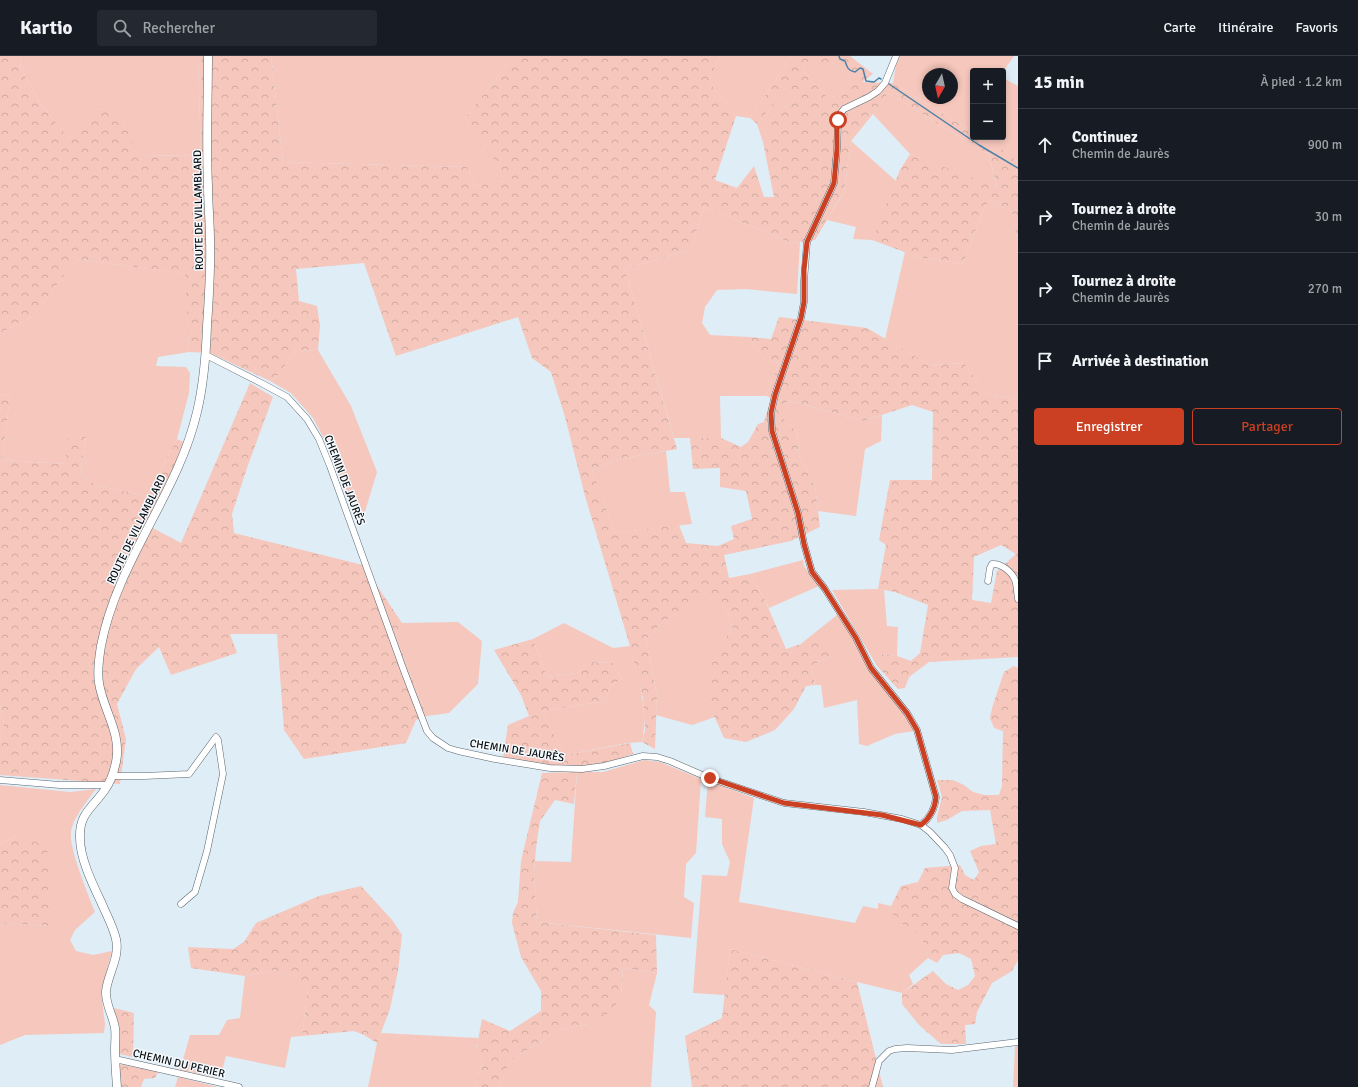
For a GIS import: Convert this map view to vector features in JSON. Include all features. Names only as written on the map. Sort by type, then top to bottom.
[{"type":"street","name":"ROUTE DE VILLAMBLARD","points":[[117,1087],[115,1028],[107,1005],[106,991],[118,954],[117,940],[111,920],[102,905],[90,877],[82,853],[80,837],[85,814],[108,785],[116,760],[117,745],[114,727],[102,696],[99,682],[101,646],[107,623],[124,576],[184,455],[198,409],[205,372],[210,239],[208,184],[208,56]]},
{"type":"street","points":[[896,56],[885,83],[878,91],[844,109],[840,114],[837,123],[837,149],[834,183],[807,242],[804,275],[804,302],[801,318],[775,395],[771,413],[772,431],[798,513],[804,544],[812,572],[825,589],[856,638],[871,668],[907,713],[917,730],[936,797],[936,805],[929,818],[921,825],[930,832],[950,855],[955,868],[952,888],[955,894],[962,899],[1018,926]]},
{"type":"street","name":"CHEMIN DE JAURÈS","points":[[206,355],[287,398],[307,418],[319,439],[330,466],[427,731],[433,738],[448,748],[467,753],[550,768],[582,769],[604,766],[643,756],[657,757],[710,778],[784,803],[882,815],[921,825]]},
{"type":"street","points":[[988,582],[990,568],[992,564],[997,563],[1015,579],[1018,599]]},
{"type":"street","points":[[112,776],[189,774],[216,737],[218,740],[223,774],[207,851],[195,892],[181,904]]},
{"type":"street","points":[[0,780],[60,785],[108,785]]},
{"type":"street","points":[[872,1087],[879,1061],[889,1051],[895,1049],[907,1048],[952,1050],[1018,1042]]},
{"type":"street","name":"CHEMIN DU PERIER","points":[[115,1059],[239,1087]]},
{"type":"green space","points":[[0,56],[22,56],[20,67],[41,105],[69,138],[99,105],[123,122],[139,156],[201,155],[198,56],[271,56],[283,162],[467,167],[476,188],[505,175],[465,118],[514,56],[720,56],[709,82],[736,116],[715,180],[737,188],[754,166],[764,197],[774,197],[763,142],[773,133],[770,119],[790,103],[790,85],[757,124],[750,118],[792,56],[850,56],[873,74],[862,82],[893,83],[922,101],[922,104],[927,104],[970,130],[970,140],[985,140],[991,142],[1018,162],[1018,244],[1012,212],[990,200],[982,213],[963,264],[918,257],[872,240],[900,170],[910,154],[997,187],[989,155],[888,93],[851,141],[844,192],[815,240],[792,243],[704,207],[691,249],[625,269],[677,449],[618,459],[592,470],[615,533],[679,525],[686,543],[718,546],[734,539],[731,526],[752,519],[746,491],[720,487],[720,468],[693,469],[690,438],[721,438],[741,447],[748,442],[758,424],[764,422],[771,398],[766,396],[779,363],[765,360],[749,337],[771,339],[779,317],[867,328],[930,365],[964,363],[987,394],[1018,399],[1018,657],[929,662],[909,677],[905,688],[898,689],[877,666],[882,654],[897,656],[911,661],[920,653],[928,605],[895,592],[878,589],[886,545],[879,540],[890,480],[932,480],[933,412],[912,405],[863,421],[788,400],[781,416],[797,432],[799,455],[815,486],[820,527],[791,541],[724,555],[729,578],[750,574],[764,598],[786,649],[818,638],[831,656],[811,666],[815,685],[806,686],[794,709],[775,730],[746,742],[724,738],[711,709],[709,674],[718,646],[733,629],[727,610],[708,596],[664,621],[646,639],[657,696],[655,749],[642,742],[645,731],[643,698],[630,646],[585,496],[565,417],[551,372],[532,358],[518,317],[396,356],[364,263],[296,269],[299,301],[317,306],[320,325],[318,350],[296,351],[277,376],[270,381],[210,353],[189,352],[185,274],[77,259],[32,317],[0,333]],"holes":[[[808,62],[831,62],[860,82],[829,99],[803,71]],[[1001,545],[1016,554],[997,571],[991,603],[972,600],[974,557]]]},
{"type":"green space","points":[[22,56],[198,56],[201,155],[138,156],[123,122],[69,138],[41,105],[20,67]]},
{"type":"green space","points":[[271,56],[514,56],[465,118],[506,175],[476,188],[467,167],[283,162]]},
{"type":"green space","points":[[720,56],[792,56],[750,118],[736,116],[709,82]]},
{"type":"green space","points":[[900,56],[1014,56],[1006,68],[970,68],[970,130],[927,104],[958,104],[958,68],[922,68],[922,101],[893,83],[896,65]]},
{"type":"green space","points":[[807,62],[831,62],[861,82],[829,99],[803,71]]},
{"type":"green space","points":[[1006,80],[1018,86],[1018,162],[986,140],[1006,140]]},
{"type":"green space","points":[[790,84],[790,103],[770,119],[774,133],[763,142],[757,124]]},
{"type":"green space","points":[[888,93],[989,155],[997,188],[910,154],[873,114]]},
{"type":"green space","points":[[851,141],[896,181],[873,240],[853,239],[856,227],[827,220],[844,192]]},
{"type":"green space","points":[[990,200],[1012,212],[1018,244],[1018,399],[987,394],[964,363],[930,365],[885,339],[905,252],[918,257],[963,264],[982,213]]},
{"type":"green space","points":[[704,207],[792,243],[800,242],[797,294],[745,289],[717,290],[705,307],[702,323],[710,335],[749,337],[765,360],[779,363],[766,396],[720,396],[721,438],[674,438],[625,269],[691,249]]},
{"type":"green space","points":[[77,259],[186,274],[189,352],[158,357],[156,366],[186,367],[190,373],[189,393],[177,439],[147,496],[98,486],[80,474],[86,437],[65,464],[2,460],[10,396],[0,395],[0,333],[32,317]]},
{"type":"green space","points":[[318,350],[351,406],[377,472],[360,528],[324,439],[313,418],[291,393],[270,381],[277,376],[296,351]]},
{"type":"green space","points":[[250,383],[273,397],[232,514],[234,533],[363,565],[402,623],[396,636],[427,716],[416,720],[406,743],[304,759],[284,730],[277,634],[230,634],[237,653],[171,675],[159,647],[136,669],[117,704],[126,739],[120,784],[0,775],[0,741],[4,724],[0,704],[0,395],[10,396],[2,460],[65,464],[68,437],[86,437],[80,474],[98,486],[147,496],[177,439],[192,446],[151,527],[181,543]]},
{"type":"green space","points":[[788,400],[863,421],[882,415],[881,441],[865,449],[856,516],[818,511],[815,486],[799,455],[797,432],[780,416]]},
{"type":"green space","points":[[666,451],[670,492],[685,492],[692,524],[615,533],[592,470],[618,459]]},
{"type":"green space","points":[[803,560],[804,566],[819,586],[769,608],[750,574]]},
{"type":"green space","points":[[832,590],[884,590],[887,626],[898,627],[897,656],[882,654],[877,666]]},
{"type":"green space","points":[[708,595],[727,610],[733,629],[718,646],[711,709],[715,717],[692,725],[656,715],[657,696],[646,639],[664,621]]},
{"type":"green space","points":[[837,615],[851,635],[869,670],[907,716],[914,731],[895,734],[867,746],[859,744],[857,700],[824,708],[821,685],[815,685],[811,666],[831,656],[802,643]]},
{"type":"green space","points":[[458,622],[482,641],[478,684],[449,713],[427,716],[396,636],[402,623]]},
{"type":"green space","points":[[564,623],[613,648],[630,646],[642,694],[644,730],[642,742],[627,743],[565,755],[542,711],[606,701],[609,687],[622,679],[613,663],[590,662],[577,673],[547,677],[533,639]]},
{"type":"green space","points":[[533,639],[547,677],[577,673],[590,662],[613,663],[622,679],[609,687],[606,701],[542,711],[565,755],[630,743],[633,754],[603,764],[578,767],[528,762],[503,757],[508,725],[529,716],[521,695],[494,650]]},
{"type":"green space","points":[[1014,666],[1018,668],[1018,960],[1012,971],[992,983],[977,1012],[975,1024],[965,1025],[966,1044],[941,1044],[920,1026],[902,1004],[902,993],[933,971],[946,984],[958,990],[968,985],[975,976],[971,959],[959,953],[943,955],[937,963],[928,958],[921,935],[895,919],[890,908],[901,886],[918,882],[925,868],[960,865],[965,875],[974,880],[979,872],[970,851],[981,846],[996,844],[990,810],[962,811],[947,820],[937,823],[942,797],[937,780],[953,780],[964,785],[973,792],[985,795],[999,795],[1002,786],[1003,731],[994,728],[990,718],[1004,672]]},
{"type":"green space","points":[[0,704],[4,724],[0,741]]},
{"type":"green space","points":[[644,760],[660,762],[701,779],[696,853],[686,864],[684,897],[694,903],[691,938],[537,922],[534,873],[535,861],[571,862],[577,772],[603,772]]},
{"type":"green space","points":[[577,772],[574,804],[555,800],[540,821],[534,873],[537,922],[656,935],[657,973],[623,968],[621,996],[612,1011],[588,1024],[559,1030],[511,1060],[499,1087],[475,1087],[483,1060],[476,1050],[482,1019],[510,1031],[541,1011],[541,991],[521,957],[512,923],[513,913],[518,902],[521,861],[542,773]]},
{"type":"green space","points":[[708,781],[754,798],[739,902],[855,923],[863,906],[878,909],[878,903],[891,906],[890,908],[896,919],[921,934],[928,958],[909,975],[913,984],[902,993],[730,949],[725,995],[693,993],[702,875],[727,876],[730,862],[722,844],[722,819],[705,817]]},
{"type":"green space","points":[[0,785],[70,792],[96,789],[77,815],[71,832],[71,840],[76,860],[95,912],[75,930],[70,940],[76,951],[93,955],[112,951],[101,992],[105,1024],[104,1033],[25,1035],[0,1045],[0,923],[50,926],[16,835],[0,845]]},
{"type":"green space","points":[[16,835],[47,846],[50,926],[0,923],[0,845]]},
{"type":"green space","points":[[361,886],[393,921],[402,935],[398,971],[390,1009],[377,1043],[354,1031],[302,1036],[308,988],[298,977],[274,970],[245,976],[191,968],[188,947],[233,949],[244,942],[256,923],[319,896]]},
{"type":"green space","points":[[730,949],[857,982],[883,1087],[692,1087],[685,1036],[722,1018]]},
{"type":"green space","points":[[623,968],[657,973],[649,1005],[656,1012],[651,1087],[499,1087],[511,1060],[559,1030],[588,1024],[621,996]]},
{"type":"green space","points":[[274,970],[299,977],[308,988],[302,1036],[291,1037],[285,1068],[226,1056],[220,1078],[180,1070],[190,1035],[219,1035],[227,1020],[240,1018],[245,976]]},
{"type":"green space","points":[[114,1008],[134,1013],[133,1057],[119,1054],[119,1028]]},
{"type":"green space","points":[[381,1033],[478,1038],[476,1049],[483,1060],[475,1087],[368,1087],[377,1043]]},
{"type":"green space","points":[[1015,1046],[1018,1046],[1018,1087],[1013,1087]]},
{"type":"green space","points":[[119,1064],[158,1072],[155,1078],[144,1079],[141,1087],[119,1087]]},
{"type":"green space","points":[[178,1077],[218,1087],[175,1087]]},
{"type":"waterway","points":[[839,56],[840,59],[845,61],[849,70],[855,72],[860,68],[863,69],[866,81],[874,82],[879,78],[881,79]]},
{"type":"waterway","points":[[889,84],[979,145],[1018,168]]},
{"type":"route","points":[[710,778],[784,803],[864,812],[902,819],[921,825],[929,818],[936,805],[936,797],[917,730],[907,713],[871,668],[856,638],[825,589],[812,572],[804,544],[798,513],[772,431],[771,413],[775,395],[801,318],[804,302],[804,270],[807,242],[834,183],[838,120]]}]
